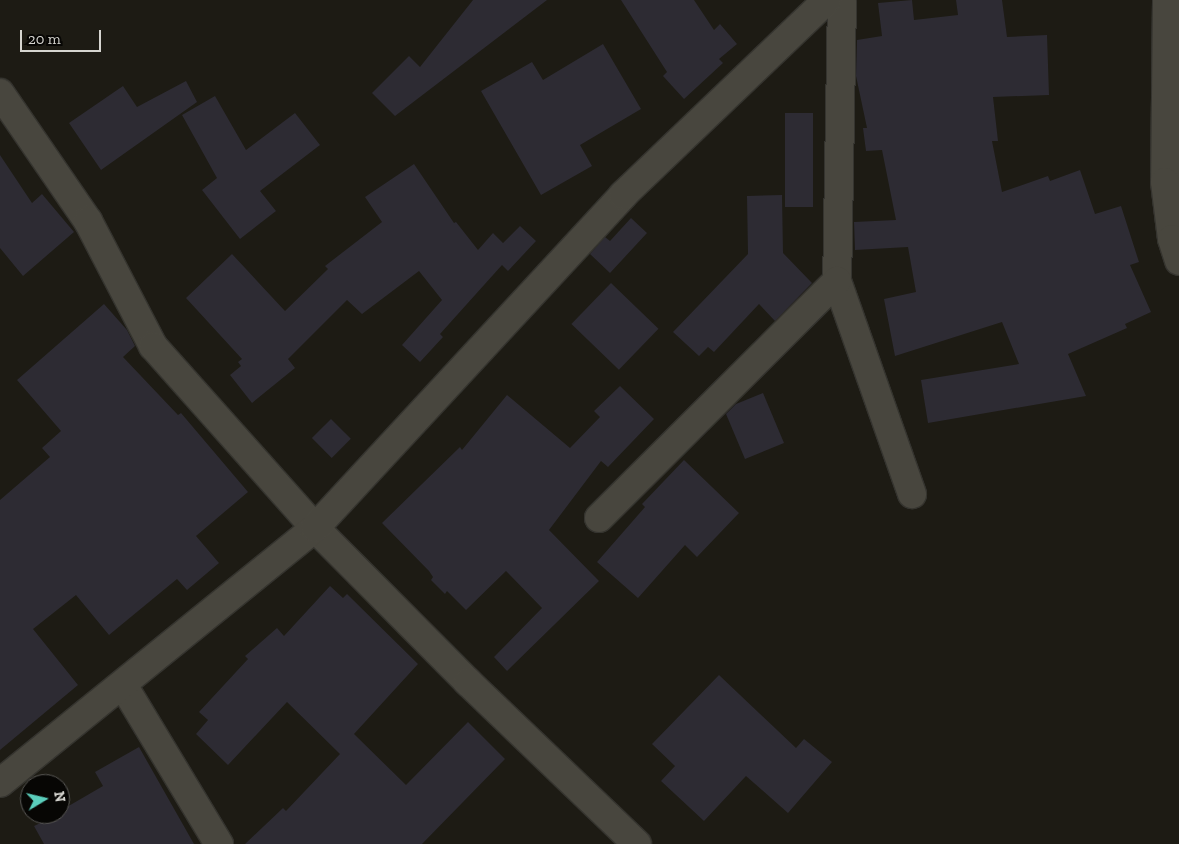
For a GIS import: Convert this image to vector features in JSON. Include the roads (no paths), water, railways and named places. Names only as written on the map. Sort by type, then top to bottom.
[{"type":"street","points":[[0,783],[315,528],[623,195],[827,0]]},
{"type":"street","points":[[842,0],[837,281],[912,494]]},
{"type":"street","points":[[1167,0],[1172,239],[1179,261]]},
{"type":"street","points":[[0,94],[88,221],[153,346],[315,528],[468,682],[637,844]]},
{"type":"street","points":[[599,518],[837,281]]},
{"type":"street","points":[[123,685],[219,844]]}]
